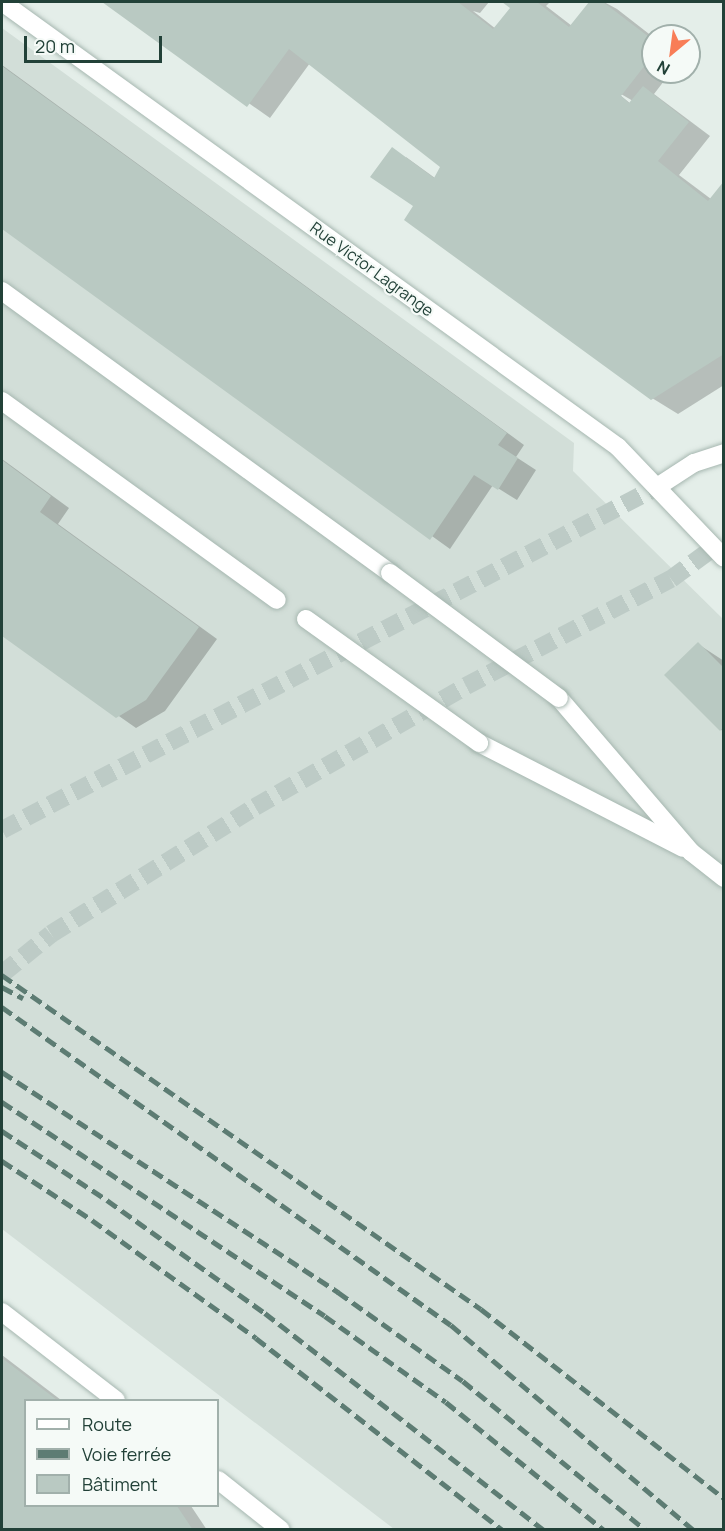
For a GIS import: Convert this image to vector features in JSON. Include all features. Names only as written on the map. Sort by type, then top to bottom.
[{"type":"street","name":"Rue Victor Lagrange","points":[[2,2],[611,442],[720,548]]},
{"type":"street","points":[[2,291],[559,698],[691,852],[723,878]]},
{"type":"street","points":[[2,401],[277,600]]},
{"type":"street","points":[[657,487],[694,463],[723,453]]},
{"type":"street","points":[[306,620],[479,742],[691,852]]},
{"type":"street","points":[[2,1312],[113,1399]]},
{"type":"street","points":[[219,1481],[281,1530]]},
{"type":"shaded area","points":[[2,28],[574,443],[573,471],[723,619],[723,1529],[394,1529],[2,1229]]},
{"type":"building","points":[[102,2],[458,2],[493,29],[510,8],[502,2],[537,2],[569,27],[589,2],[603,2],[641,31],[641,70],[621,96],[629,103],[643,86],[689,122],[658,161],[708,201],[724,181],[724,354],[651,400],[404,220],[413,206],[370,177],[392,147],[434,178],[440,167],[289,49],[247,107]]},
{"type":"building","points":[[2,66],[507,433],[498,445],[518,458],[498,490],[474,475],[430,540],[2,229]]},
{"type":"building","points":[[2,460],[51,496],[40,512],[199,627],[146,700],[116,718],[2,636]]},
{"type":"building","points":[[698,642],[724,668],[724,727],[720,731],[664,675]]},
{"type":"building","points":[[2,1358],[56,1399],[24,1399],[24,1507],[178,1507],[193,1530],[2,1530]]},
{"type":"tunnel","points":[[2,830],[657,487]]},
{"type":"tunnel","points":[[2,974],[51,934],[255,807],[466,686],[671,579],[713,548]]},
{"type":"railway","points":[[2,975],[481,1309],[724,1498]]},
{"type":"railway","points":[[2,987],[23,998]]},
{"type":"railway","points":[[2,1007],[451,1325],[694,1530]]},
{"type":"railway","points":[[2,1072],[338,1292],[463,1381],[646,1530]]},
{"type":"railway","points":[[2,1102],[325,1316],[446,1402],[604,1530]]},
{"type":"railway","points":[[2,1131],[107,1200],[265,1313],[544,1530]]},
{"type":"railway","points":[[2,1161],[92,1220],[256,1338],[503,1530]]}]
